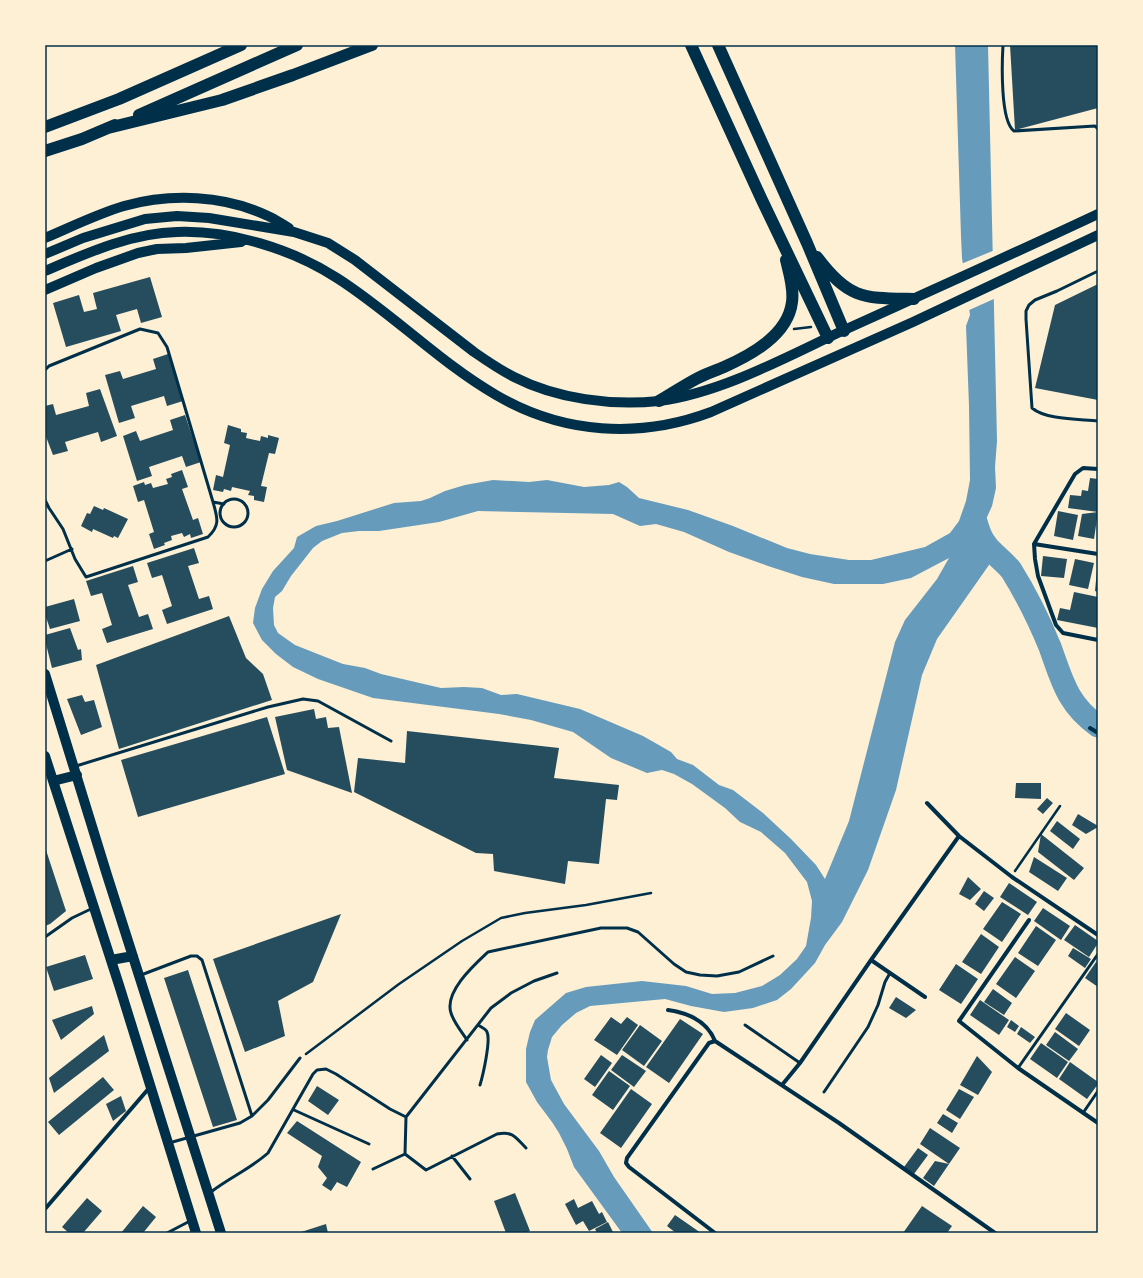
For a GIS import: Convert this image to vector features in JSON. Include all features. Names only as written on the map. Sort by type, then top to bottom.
[{"type":"highway","points":[[45,127],[119,99],[241,45]]},
{"type":"highway","points":[[45,151],[108,128],[297,45]]},
{"type":"highway","points":[[108,128],[222,100],[372,45]]},
{"type":"highway","points":[[691,45],[761,198],[828,338]]},
{"type":"highway","points":[[718,45],[807,243],[844,331]]},
{"type":"highway","points":[[659,401],[697,379],[751,353],[768,340],[781,327],[790,309],[792,290],[780,235]]},
{"type":"highway","points":[[807,243],[826,269],[841,284],[852,292],[873,298],[914,299]]},
{"type":"main road","points":[[45,238],[125,206],[179,198],[203,198],[227,202],[268,216],[294,232]]},
{"type":"main road","points":[[45,254],[101,232],[145,219],[177,216],[209,218],[294,232],[328,243],[373,274],[474,352],[515,378],[554,392],[584,398],[621,402],[659,401],[680,397],[721,385],[957,280],[1098,214]]},
{"type":"main road","points":[[45,271],[86,254],[149,234],[178,232],[211,233],[250,241],[301,258],[336,277],[382,310],[447,362],[511,403],[560,421],[583,426],[630,429],[662,426],[694,418],[744,398],[959,301],[1013,274],[1098,235]]},
{"type":"main road","points":[[45,290],[103,265],[138,253],[157,249],[186,248],[250,241]]},
{"type":"main road","points":[[45,674],[221,1233]]},
{"type":"main road","points":[[45,756],[111,960],[196,1233]]},
{"type":"main road","points":[[53,781],[75,771]]},
{"type":"main road","points":[[111,960],[133,956]]},
{"type":"street","points":[[1098,469],[1083,468],[1075,474],[1034,544],[1038,576],[1056,625],[1063,633],[1098,640]]},
{"type":"street","points":[[1034,544],[1098,554]]},
{"type":"street","points":[[1090,728],[1098,733]]},
{"type":"street","points":[[926,803],[959,836],[1012,877],[1098,935]]},
{"type":"street","points":[[782,1085],[800,1063],[959,836]]},
{"type":"street","points":[[1029,920],[959,1021],[1018,1068],[1098,1124]]},
{"type":"street","points":[[871,960],[925,997]]},
{"type":"street","points":[[668,1010],[692,1016],[702,1022],[712,1034],[715,1041],[846,1128],[995,1233]]},
{"type":"street","points":[[715,1041],[709,1043],[627,1158],[626,1163],[715,1233]]},
{"type":"street","points":[[45,1209],[150,1087]]},
{"type":"lane","points":[[1003,45],[1002,80],[1006,112],[1008,123],[1014,131],[1096,125],[1098,129]]},
{"type":"lane","points":[[1098,271],[1058,291],[1035,300],[1028,305],[1026,319],[1032,408],[1037,413],[1058,417],[1098,420]]},
{"type":"lane","points":[[45,370],[49,366],[140,329],[158,333],[167,347],[218,521],[215,531],[208,537],[86,577],[75,560],[63,529],[45,500]]},
{"type":"lane","points":[[238,499],[246,506],[248,517],[241,525],[236,527],[230,526],[221,519],[220,513],[224,504],[228,500],[238,499]]},
{"type":"lane","points":[[213,502],[224,504]]},
{"type":"lane","points":[[45,561],[72,549]]},
{"type":"lane","points":[[75,771],[268,707],[303,699],[318,701],[391,741]]},
{"type":"lane","points":[[45,937],[72,918],[94,908]]},
{"type":"lane","points":[[467,1040],[451,1014],[450,1004],[452,994],[463,978],[488,952],[601,928],[613,927],[627,928],[638,932],[674,964],[686,972],[700,975],[717,976],[739,972],[773,956]]},
{"type":"lane","points":[[1018,1068],[1098,954]]},
{"type":"lane","points":[[139,975],[192,956],[197,956],[202,960],[252,1116]]},
{"type":"lane","points":[[405,1154],[406,1117],[491,1008],[511,992],[534,981],[557,973]]},
{"type":"lane","points":[[824,1092],[868,1027],[878,1005],[885,982],[890,973]]},
{"type":"lane","points":[[478,1025],[487,1031],[488,1037],[485,1064],[480,1085]]},
{"type":"lane","points":[[745,1025],[800,1063]]},
{"type":"lane","points":[[168,1143],[240,1123],[252,1116],[268,1100],[300,1058]]},
{"type":"lane","points":[[209,1193],[224,1182],[256,1163],[268,1153],[294,1110],[313,1074],[317,1070],[326,1069],[390,1109],[406,1117]]},
{"type":"lane","points":[[1083,1113],[1098,1091]]},
{"type":"lane","points":[[294,1110],[369,1144]]},
{"type":"lane","points":[[405,1154],[426,1170],[497,1134],[506,1132],[515,1136],[526,1148]]},
{"type":"lane","points":[[373,1169],[405,1154]]},
{"type":"lane","points":[[452,1156],[470,1179]]},
{"type":"lane","points":[[167,1233],[192,1220]]},
{"type":"path","points":[[788,330],[815,327]]},
{"type":"path","points":[[1012,877],[1060,806]]},
{"type":"path","points":[[300,1058],[399,984],[462,941],[501,918],[651,893]]},
{"type":"water","points":[[955,45],[988,45],[997,441],[995,467],[996,488],[992,506],[983,526],[989,565],[937,639],[922,675],[896,790],[868,870],[842,922],[825,945],[815,963],[791,989],[777,1000],[753,1008],[724,1012],[691,1006],[665,999],[590,1006],[576,1013],[562,1025],[552,1037],[547,1057],[551,1080],[564,1104],[599,1151],[614,1177],[653,1233],[622,1233],[574,1167],[559,1133],[537,1102],[526,1082],[526,1049],[530,1032],[535,1020],[566,993],[586,987],[642,981],[686,986],[712,994],[735,993],[762,986],[780,975],[797,959],[806,946],[811,918],[812,901],[807,882],[785,853],[761,832],[740,822],[725,808],[692,784],[674,774],[662,770],[647,773],[611,758],[573,732],[531,720],[499,714],[373,698],[318,679],[293,667],[276,654],[262,640],[253,623],[255,608],[262,589],[273,571],[294,548],[297,537],[316,526],[394,503],[421,501],[465,485],[493,480],[529,482],[547,480],[584,487],[609,485],[619,482],[639,498],[688,510],[787,548],[810,554],[849,560],[871,560],[925,547],[950,533],[959,521],[966,501],[970,480],[966,326],[970,315],[962,258]],"holes":[[[478,511],[613,514],[640,526],[656,524],[684,532],[729,552],[768,566],[802,577],[834,584],[883,584],[911,578],[949,558],[937,579],[905,620],[895,642],[849,821],[825,879],[816,865],[763,813],[733,790],[719,785],[693,765],[677,759],[671,752],[643,736],[580,709],[517,694],[501,695],[482,688],[441,688],[381,674],[365,668],[343,664],[295,645],[278,633],[274,625],[273,608],[275,597],[282,591],[291,576],[313,548],[322,541],[342,533],[379,531],[439,522]]]},
{"type":"pier","points":[[995,250],[996,298],[967,311],[961,264]]},
{"type":"building","points":[[1010,45],[1098,45],[1098,108],[1015,130]]},
{"type":"building","points":[[150,277],[162,317],[141,323],[137,309],[116,315],[121,331],[66,347],[53,303],[79,295],[84,312],[97,309],[93,293]]},
{"type":"building","points":[[1098,284],[1098,400],[1035,388],[1055,305]]},
{"type":"building","points":[[168,354],[183,401],[167,406],[164,396],[131,406],[135,418],[119,423],[105,375],[120,371],[123,379],[156,369],[153,359]]},
{"type":"building","points":[[100,389],[117,436],[101,442],[98,432],[65,442],[68,451],[53,455],[45,434],[45,406],[53,404],[56,415],[89,406],[86,393]]},
{"type":"building","points":[[185,415],[201,462],[186,467],[182,456],[149,467],[152,476],[137,481],[123,436],[136,431],[140,441],[173,430],[170,420]]},
{"type":"building","points":[[228,425],[241,429],[241,432],[247,433],[246,438],[260,441],[261,436],[268,438],[268,435],[279,438],[275,454],[269,453],[261,486],[267,487],[264,502],[254,500],[254,496],[248,495],[250,491],[232,487],[231,491],[224,489],[223,492],[213,490],[216,475],[223,477],[230,445],[224,443]]},
{"type":"building","points":[[182,470],[188,487],[182,489],[193,520],[198,518],[203,534],[191,538],[190,534],[184,537],[182,533],[171,536],[172,540],[164,543],[165,545],[154,549],[149,534],[154,532],[144,500],[138,502],[133,486],[144,482],[145,485],[151,483],[153,488],[168,484],[166,479],[172,477],[171,474]]},
{"type":"building","points":[[1090,478],[1098,479],[1098,512],[1068,508],[1070,495],[1081,496],[1082,490],[1088,491]]},
{"type":"building","points":[[94,506],[103,510],[104,508],[128,519],[118,538],[114,536],[113,538],[93,529],[92,532],[81,526],[87,513],[90,514]]},
{"type":"building","points":[[1058,511],[1078,515],[1073,540],[1054,536]]},
{"type":"building","points":[[1098,512],[1094,539],[1078,536],[1082,514]]},
{"type":"building","points":[[194,548],[199,563],[188,566],[199,599],[209,596],[213,609],[167,624],[162,610],[172,606],[162,575],[152,578],[147,563]]},
{"type":"building","points":[[1043,556],[1067,559],[1064,578],[1041,576]]},
{"type":"building","points":[[1075,559],[1094,563],[1088,589],[1069,585]]},
{"type":"building","points":[[133,566],[138,582],[128,585],[139,617],[148,614],[153,629],[107,643],[102,629],[112,625],[102,593],[91,596],[86,581]]},
{"type":"building","points":[[1098,570],[1098,592],[1095,591]]},
{"type":"building","points":[[1074,592],[1098,597],[1098,628],[1057,620],[1060,608],[1070,610]]},
{"type":"building","points":[[74,599],[80,621],[50,629],[45,614],[45,607]]},
{"type":"building","points":[[229,616],[246,658],[263,674],[272,700],[119,749],[96,665]]},
{"type":"building","points":[[70,628],[78,650],[81,649],[82,660],[52,668],[45,635]]},
{"type":"building","points":[[82,695],[85,702],[94,700],[102,727],[81,735],[67,699]]},
{"type":"building","points":[[314,709],[316,719],[326,717],[328,728],[339,727],[352,793],[287,770],[275,717]]},
{"type":"building","points":[[267,717],[285,774],[138,817],[121,760]]},
{"type":"building","points":[[407,731],[559,748],[554,778],[619,785],[617,800],[606,799],[599,864],[568,861],[565,884],[494,871],[493,854],[476,853],[354,792],[358,758],[405,763]]},
{"type":"building","points":[[1016,783],[1041,783],[1041,799],[1015,798]]},
{"type":"building","points":[[1047,798],[1053,803],[1043,814],[1037,809]]},
{"type":"building","points":[[1078,814],[1098,827],[1086,834],[1072,825]]},
{"type":"building","points":[[1057,821],[1080,839],[1073,849],[1050,831]]},
{"type":"building","points":[[1041,834],[1084,868],[1074,880],[1038,852]]},
{"type":"building","points":[[45,847],[66,911],[50,924],[45,926]]},
{"type":"building","points":[[1034,857],[1067,878],[1058,891],[1029,872]]},
{"type":"building","points":[[968,877],[981,889],[970,900],[959,894]]},
{"type":"building","points":[[1009,883],[1037,902],[1028,915],[1000,897]]},
{"type":"building","points":[[984,891],[994,898],[984,911],[975,904]]},
{"type":"building","points":[[1002,902],[1021,914],[1002,942],[983,929]]},
{"type":"building","points":[[1043,908],[1070,926],[1061,940],[1034,921]]},
{"type":"building","points":[[341,914],[313,982],[278,1001],[285,1036],[245,1052],[213,959]]},
{"type":"building","points":[[1075,925],[1098,941],[1089,957],[1064,940]]},
{"type":"building","points":[[1036,926],[1056,940],[1038,966],[1018,953]]},
{"type":"building","points":[[981,934],[999,947],[981,974],[962,962]]},
{"type":"building","points":[[1073,948],[1091,959],[1085,968],[1068,956]]},
{"type":"building","points":[[85,955],[93,979],[54,991],[46,967]]},
{"type":"building","points":[[1015,957],[1035,971],[1016,998],[996,984]]},
{"type":"building","points":[[1096,962],[1098,963],[1098,987],[1085,978]]},
{"type":"building","points":[[956,964],[978,979],[961,1004],[939,990]]},
{"type":"building","points":[[188,970],[237,1120],[213,1127],[164,978]]},
{"type":"building","points":[[993,989],[1012,1003],[1004,1015],[984,1002]]},
{"type":"building","points":[[896,997],[916,1010],[906,1018],[889,1008]]},
{"type":"building","points":[[980,1000],[1009,1020],[999,1035],[970,1015]]},
{"type":"building","points":[[92,1006],[94,1014],[61,1040],[52,1020]]},
{"type":"building","points":[[1066,1013],[1090,1030],[1079,1046],[1055,1029]]},
{"type":"building","points":[[611,1017],[621,1024],[627,1017],[638,1025],[617,1055],[594,1040]]},
{"type":"building","points":[[680,1019],[703,1034],[669,1083],[646,1067]]},
{"type":"building","points":[[1011,1020],[1019,1026],[1015,1032],[1007,1027]]},
{"type":"building","points":[[640,1025],[662,1041],[644,1066],[622,1050]]},
{"type":"building","points":[[1021,1027],[1035,1037],[1030,1043],[1017,1034]]},
{"type":"building","points":[[1055,1032],[1078,1049],[1069,1061],[1046,1045]]},
{"type":"building","points":[[104,1035],[109,1051],[54,1093],[49,1078]]},
{"type":"building","points":[[1041,1043],[1068,1062],[1057,1078],[1030,1059]]},
{"type":"building","points":[[601,1055],[612,1063],[595,1087],[584,1079]]},
{"type":"building","points":[[622,1055],[646,1071],[634,1087],[611,1070]]},
{"type":"building","points":[[977,1056],[992,1072],[978,1095],[960,1085]]},
{"type":"building","points":[[1070,1062],[1098,1082],[1087,1099],[1059,1079]]},
{"type":"building","points":[[609,1071],[630,1086],[613,1110],[592,1095]]},
{"type":"building","points":[[103,1077],[114,1090],[59,1135],[48,1122]]},
{"type":"building","points":[[317,1086],[339,1100],[328,1115],[308,1101]]},
{"type":"building","points":[[631,1089],[652,1104],[621,1148],[600,1133]]},
{"type":"building","points":[[959,1089],[974,1097],[960,1119],[946,1110]]},
{"type":"building","points":[[121,1096],[126,1111],[113,1121],[106,1104]]},
{"type":"building","points":[[943,1114],[958,1123],[952,1133],[937,1123]]},
{"type":"building","points":[[297,1121],[361,1162],[347,1187],[337,1182],[331,1191],[322,1185],[327,1178],[318,1167],[322,1156],[287,1133]]},
{"type":"building","points":[[930,1128],[960,1148],[949,1164],[920,1144]]},
{"type":"building","points":[[918,1148],[928,1155],[914,1174],[904,1167]]},
{"type":"building","points":[[935,1161],[949,1164],[934,1186],[923,1178]]},
{"type":"building","points":[[515,1193],[530,1231],[525,1233],[506,1233],[494,1201]]},
{"type":"building","points":[[87,1198],[102,1211],[83,1233],[69,1233],[62,1227]]},
{"type":"building","points":[[574,1199],[578,1208],[592,1201],[599,1214],[602,1212],[607,1222],[589,1231],[583,1221],[576,1225],[565,1204]]},
{"type":"building","points":[[143,1206],[156,1217],[143,1233],[121,1233]]},
{"type":"building","points":[[922,1206],[952,1226],[947,1233],[903,1233]]},
{"type":"building","points":[[675,1215],[701,1233],[676,1233],[667,1226]]},
{"type":"building","points":[[608,1222],[613,1232],[597,1233],[595,1229]]},
{"type":"building","points":[[326,1224],[328,1233],[298,1233]]},
{"type":"waterway","points":[[976,522],[985,544],[1011,570],[1027,598],[1046,637],[1062,681],[1072,700],[1079,709],[1098,726]]}]
